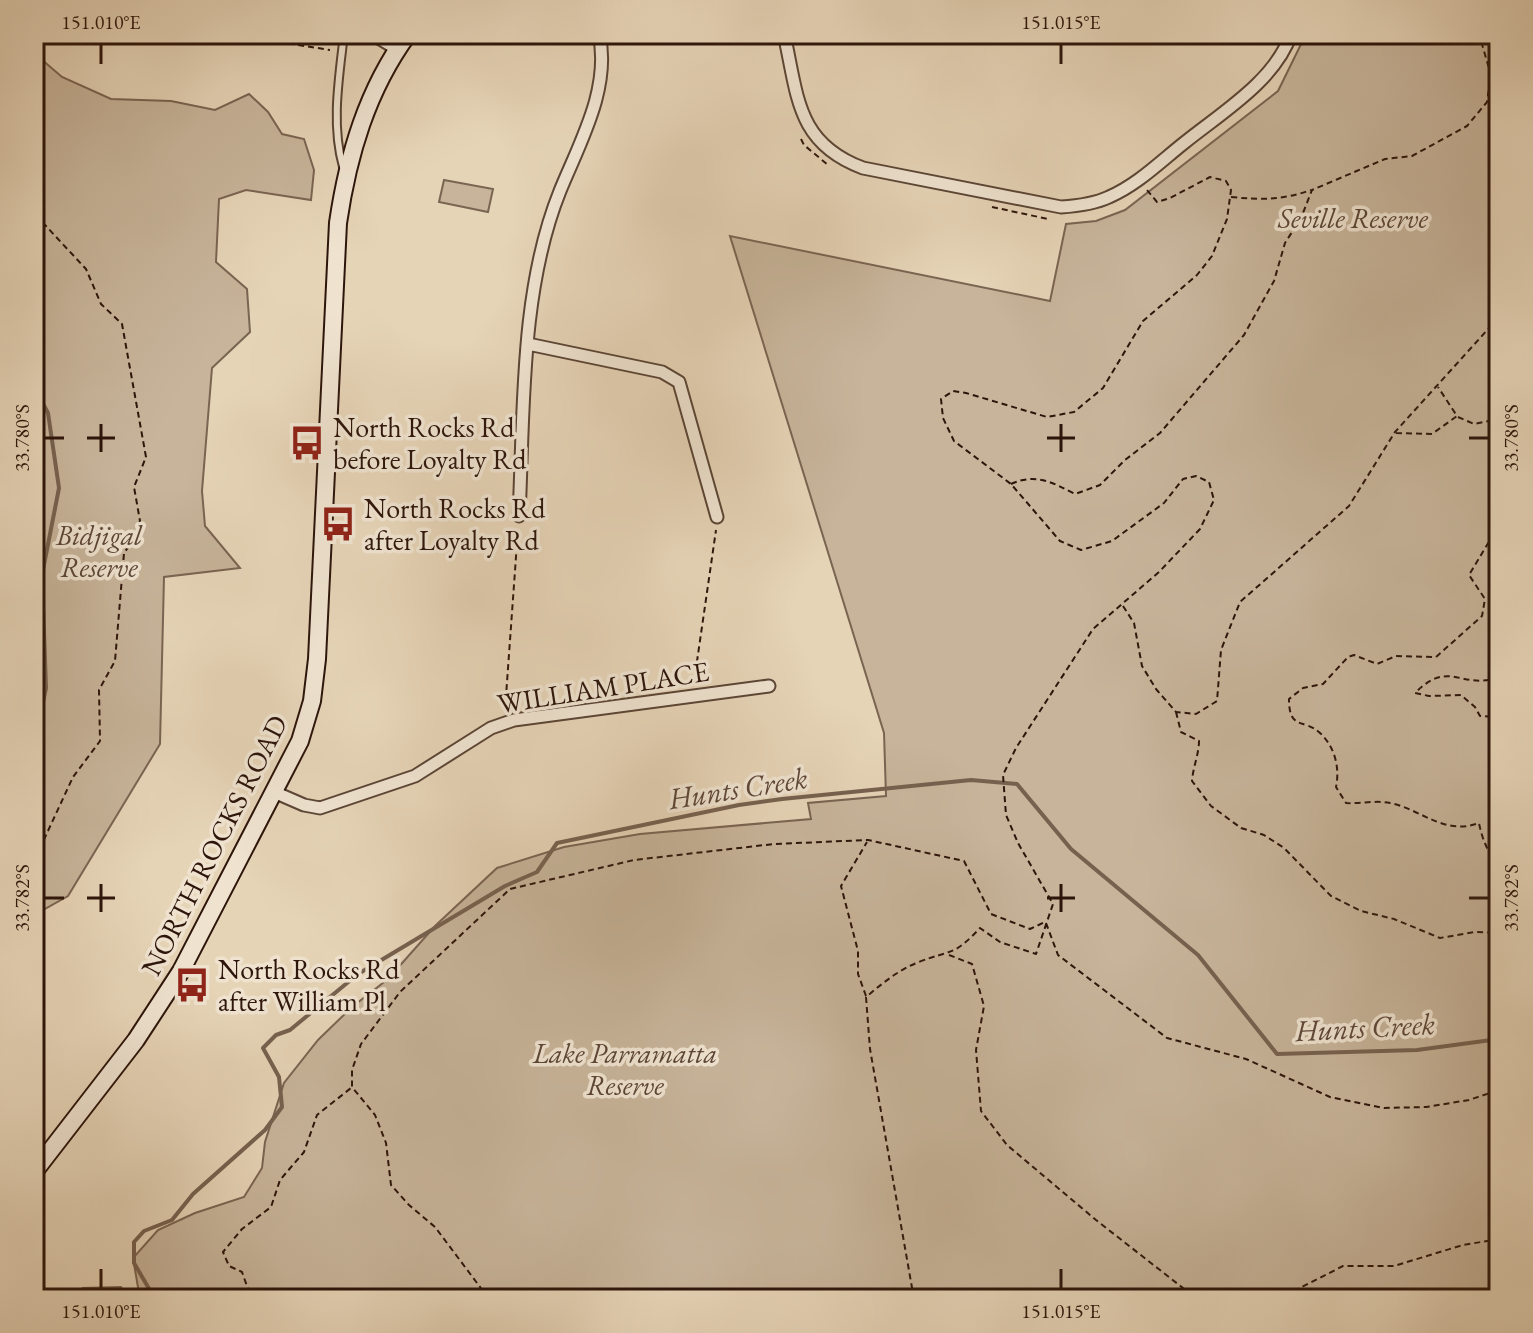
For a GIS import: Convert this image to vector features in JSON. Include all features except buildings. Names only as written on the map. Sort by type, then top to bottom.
[{"type":"main road","name":"NORTH ROCKS ROAD","points":[[34,1172],[160,1005],[181,971],[307,722],[315,682],[338,223],[345,174],[367,106],[408,34]]},
{"type":"street","points":[[372,34],[397,49]]},
{"type":"street","points":[[519,516],[528,344],[540,254],[559,194],[585,135],[598,90],[599,34]]},
{"type":"street","points":[[784,34],[808,125],[824,147],[847,162],[863,168],[1061,207],[1079,206],[1109,197],[1141,178],[1252,87],[1280,55],[1291,34]]},
{"type":"street","points":[[528,344],[662,372],[679,382],[717,517]]},
{"type":"street","name":"WILLIAM PLACE","points":[[274,792],[304,805],[320,808],[415,776],[504,723],[560,712],[769,686]]},
{"type":"lane","points":[[344,34],[337,89],[337,129],[345,174]]},
{"type":"path","points":[[229,34],[330,50]]},
{"type":"path","points":[[1230,197],[1266,201],[1287,198],[1385,159],[1412,156],[1467,126],[1487,102],[1491,75],[1479,34]]},
{"type":"path","points":[[866,997],[891,976],[921,961],[961,948],[980,928],[1000,942],[1036,954],[1053,904],[1006,815],[1003,775],[1016,748],[1093,629],[1159,572],[1200,529],[1214,500],[1209,482],[1196,476],[1183,479],[1164,503],[1112,541],[1081,550],[1060,541],[1011,484],[954,441],[943,418],[941,399],[953,391],[1047,417],[1074,412],[1103,388],[1143,321],[1197,275],[1212,256],[1227,219],[1231,190],[1226,181],[1210,177],[1157,202],[1148,193],[1141,178]]},
{"type":"path","points":[[1011,484],[1039,478],[1075,494],[1100,485],[1125,460],[1160,433],[1244,335],[1274,281],[1285,243],[1301,218],[1312,190]]},
{"type":"path","points":[[34,217],[86,269],[101,304],[122,324],[146,457],[134,487],[140,521],[134,539],[124,553],[115,661],[99,690],[100,741],[73,777],[34,861]]},
{"type":"path","points":[[1176,712],[1196,714],[1217,701],[1221,650],[1240,602],[1349,506],[1395,432],[1499,317]]},
{"type":"path","points":[[1437,385],[1457,416],[1474,424],[1499,419]]},
{"type":"path","points":[[1395,432],[1432,434],[1457,416]]},
{"type":"path","points":[[504,723],[519,516]]},
{"type":"path","points":[[692,697],[717,517]]},
{"type":"path","points":[[1499,525],[1469,575],[1485,599],[1482,616],[1436,657],[1396,656],[1377,664],[1354,655],[1348,657],[1323,684],[1303,688],[1289,699],[1289,713],[1294,721],[1320,732],[1334,755],[1339,772],[1336,787],[1346,803],[1389,803],[1439,825],[1470,826],[1479,823],[1481,836],[1499,866]]},
{"type":"path","points":[[1123,605],[1134,623],[1142,666],[1156,689],[1176,712],[1181,732],[1199,741],[1192,781],[1211,806],[1241,828],[1264,835],[1284,848],[1331,896],[1361,911],[1394,919],[1440,938],[1475,932],[1499,933]]},
{"type":"path","points":[[1499,677],[1473,682],[1453,675],[1428,679],[1415,693],[1461,695],[1480,716],[1495,717],[1499,722]]},
{"type":"path","points":[[489,1299],[435,1227],[391,1185],[386,1143],[375,1115],[352,1087],[352,1070],[361,1044],[400,992],[510,889],[634,860],[774,844],[868,840],[964,861],[991,914],[1030,929],[1046,922]]},
{"type":"path","points":[[868,840],[841,886],[858,951],[858,974],[866,997],[870,1049],[914,1299]]},
{"type":"path","points":[[1046,922],[1058,955],[1167,1038],[1246,1059],[1330,1097],[1384,1108],[1426,1107],[1469,1100],[1499,1090]]},
{"type":"path","points":[[948,954],[972,964],[984,1006],[976,1050],[981,1111],[1007,1145],[1197,1299]]},
{"type":"path","points":[[259,1299],[248,1289],[242,1272],[229,1266],[223,1252],[242,1229],[271,1207],[280,1180],[304,1152],[317,1115],[352,1087]]},
{"type":"path","points":[[1236,1299],[1240,1294],[1264,1289],[1298,1289],[1343,1266],[1394,1266],[1463,1245],[1499,1239]]},
{"type":"green space","points":[[1306,34],[1499,34],[1499,1299],[140,1299],[133,1258],[158,1230],[195,1213],[244,1197],[262,1168],[265,1142],[284,1083],[318,1040],[352,1007],[388,979],[435,926],[497,868],[564,847],[640,834],[811,819],[808,803],[886,796],[884,733],[730,236],[1050,301],[1066,224],[1096,221],[1125,210],[1278,91]]},
{"type":"green space","name":"Bidjigal Reserve","points":[[34,53],[62,77],[111,99],[171,101],[215,110],[249,94],[268,112],[282,134],[304,139],[314,170],[311,200],[246,190],[219,199],[216,262],[247,289],[250,332],[212,368],[202,491],[205,526],[240,568],[164,577],[160,744],[68,896],[34,915]]},
{"type":"green space","points":[[444,180],[493,189],[488,212],[439,202]]},
{"type":"green space","points":[[121,1287],[127,1299],[84,1299],[83,1288]]},
{"type":"waterway","points":[[34,387],[48,413],[59,488],[42,575],[46,688],[34,745]]},
{"type":"waterway","name":"Hunts Creek","points":[[155,1299],[134,1263],[134,1242],[144,1231],[172,1220],[193,1194],[265,1130],[282,1107],[279,1077],[263,1048],[276,1035],[290,1030],[358,974],[505,886],[537,872],[557,843],[739,805],[971,780],[1017,784],[1071,849],[1198,955],[1277,1054],[1417,1050],[1499,1039]]},
{"type":"place","name":"North Rocks Rd before Loyalty Rd","points":[[307,443]]},
{"type":"place","name":"North Rocks Rd after Loyalty Rd","points":[[338,524]]},
{"type":"place","name":"North Rocks Rd after William Pl","points":[[192,985]]},
{"type":"park label","name":"Seville Reserve","points":[[1353,218]]},
{"type":"park label","name":"Lake Parramatta Reserve","points":[[625,1069]]}]
